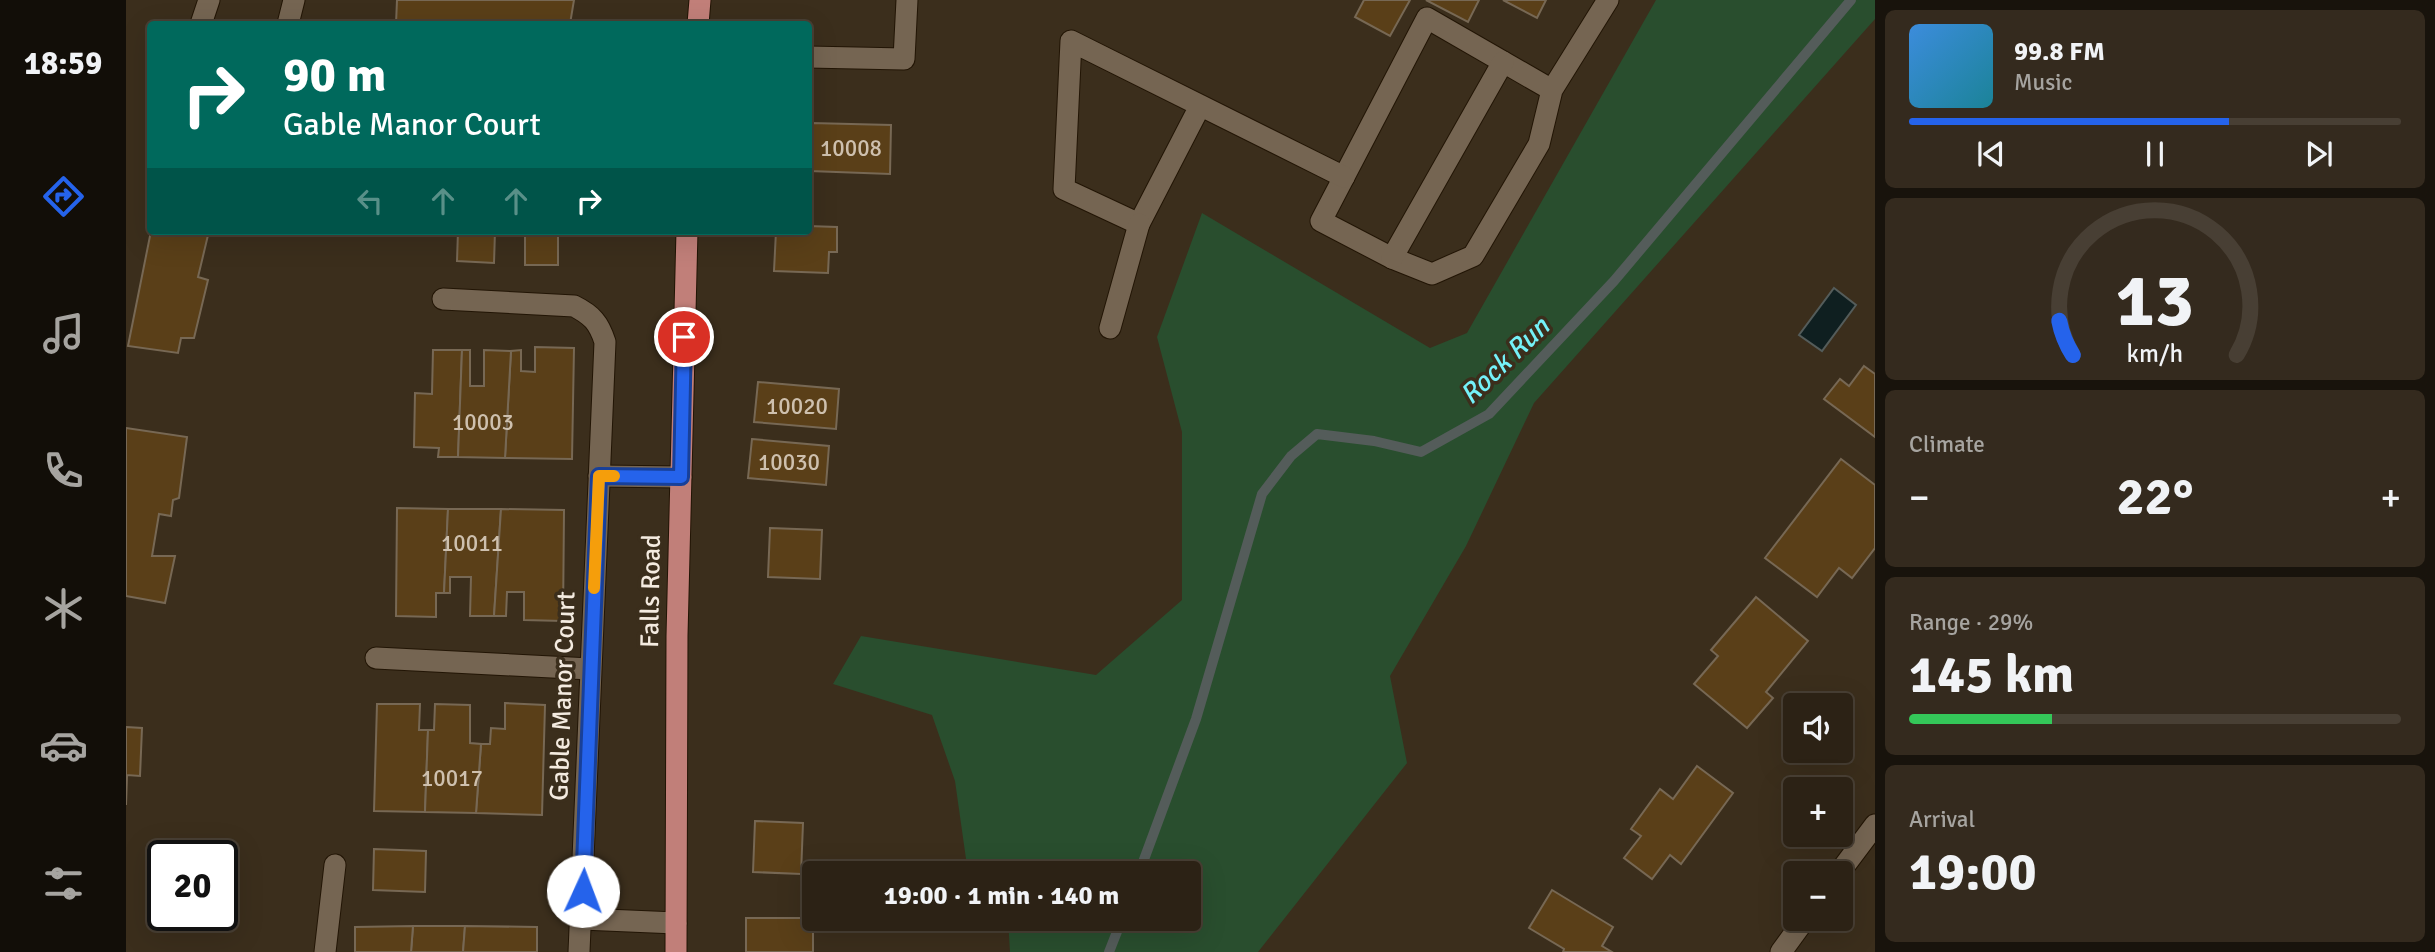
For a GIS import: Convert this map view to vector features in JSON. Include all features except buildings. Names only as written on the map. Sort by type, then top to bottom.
[{"type":"main road","points":[[698,21],[700,0]]},
{"type":"main road","name":"Falls Road","points":[[676,952],[677,636],[687,235]]},
{"type":"street","points":[[202,21],[209,0]]},
{"type":"street","points":[[289,21],[294,0]]},
{"type":"street","points":[[812,57],[904,59],[907,0]]},
{"type":"street","points":[[1552,89],[1427,18],[1321,221],[1392,258],[1432,274],[1474,256],[1539,144],[1552,89],[1608,0]]},
{"type":"street","points":[[1139,224],[1064,189],[1070,41],[1344,177]]},
{"type":"street","points":[[1392,258],[1503,62]]},
{"type":"street","points":[[1110,328],[1139,224],[1200,106]]},
{"type":"street","name":"Gable Manor Court","points":[[443,299],[574,306],[589,313],[600,325],[605,342],[579,952]]},
{"type":"street","points":[[599,476],[681,477]]},
{"type":"street","points":[[376,658],[590,669]]},
{"type":"street","points":[[1848,861],[1875,825]]},
{"type":"street","points":[[325,952],[335,865]]},
{"type":"street","points":[[582,919],[676,923]]},
{"type":"street","points":[[1781,952],[1796,931]]},
{"type":"green space","points":[[1656,0],[1875,0],[1875,19],[1534,403],[1466,546],[1390,676],[1407,763],[1258,952],[1010,952],[1009,931],[1201,931],[1201,861],[966,861],[955,781],[932,715],[833,684],[861,636],[1096,675],[1182,600],[1182,432],[1157,337],[1202,213],[1430,348],[1467,333]]},
{"type":"shaded area","points":[[1834,288],[1856,305],[1822,351],[1799,335]]},
{"type":"waterway","name":"Rock Run","points":[[1143,861],[1196,719],[1262,494],[1291,456],[1317,434],[1374,441],[1421,452],[1489,414],[1614,281],[1851,0]]},
{"type":"waterway","name":"Rock Run","points":[[1109,952],[1117,931]]},
{"type":"slow traffic","points":[[594,588],[599,476],[614,476]]},
{"type":"route","points":[[583,891],[599,476],[681,477],[684,337]]}]
